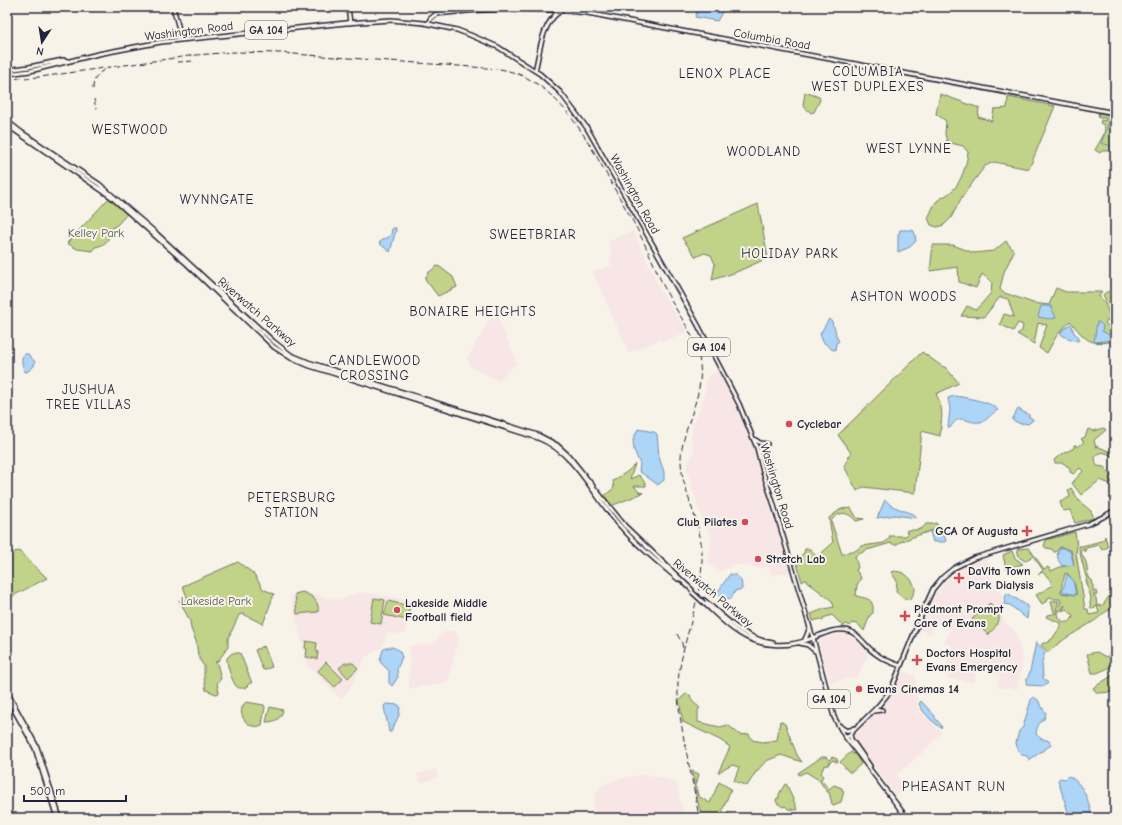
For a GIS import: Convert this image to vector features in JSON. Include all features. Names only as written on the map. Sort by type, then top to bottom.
[{"type":"main road","points":[[172,7],[182,40]]},
{"type":"main road","points":[[348,7],[350,23]]},
{"type":"main road","points":[[567,7],[572,11]]},
{"type":"main road","name":"Columbia Road","points":[[428,24],[429,20],[433,16],[444,13],[488,9],[549,9],[600,14],[705,36],[830,58],[1115,113]]},
{"type":"main road","points":[[549,9],[554,17]]},
{"type":"main road","points":[[535,71],[544,35],[549,23],[560,10]]},
{"type":"main road","points":[[549,23],[560,10]]},
{"type":"main road","points":[[349,14],[352,19],[360,22]]},
{"type":"main road","points":[[344,23],[349,18],[349,14]]},
{"type":"main road","name":"Washington Road","points":[[7,73],[63,60],[68,61],[112,51],[173,41],[344,23],[392,20],[428,24],[458,30],[498,47],[535,71],[560,92],[587,128],[698,325],[739,404],[759,455],[813,638],[832,712],[846,738],[907,818]]},
{"type":"main road","points":[[173,41],[178,36],[179,30]]},
{"type":"main road","name":"Riverwatch Parkway","points":[[7,121],[99,184],[157,234],[273,341],[291,355],[308,362],[538,435],[557,445],[573,461],[625,526],[692,591]]},
{"type":"main road","name":"Riverwatch Parkway","points":[[7,125],[110,196],[182,260],[271,344],[287,356],[310,366],[537,438],[554,446],[572,463],[623,530],[738,632],[750,639],[770,644],[784,645],[813,638]]},
{"type":"main road","points":[[754,440],[760,444],[767,444],[763,446],[759,455]]},
{"type":"main road","points":[[846,738],[873,712],[891,690],[933,589],[943,577],[954,568],[974,558],[1088,524],[1115,510]]},
{"type":"main road","name":"Riverwatch Parkway","points":[[704,602],[736,627],[756,639],[781,643],[813,638]]},
{"type":"main road","points":[[805,639],[808,635],[809,627]]},
{"type":"main road","points":[[813,638],[839,630],[847,630],[855,634],[875,653],[890,662],[901,666]]},
{"type":"main road","points":[[811,632],[819,635]]},
{"type":"main road","points":[[814,644],[819,635]]},
{"type":"main road","points":[[798,642],[808,645],[817,653]]},
{"type":"main road","points":[[7,692],[37,748],[59,818]]},
{"type":"main road","points":[[7,697],[35,748],[59,818]]},
{"type":"main road","points":[[873,712],[882,710]]},
{"type":"main road","points":[[838,725],[844,730],[848,731],[862,722]]},
{"type":"main road","name":"Washington Road","points":[[850,734],[851,739],[878,777],[879,781]]},
{"type":"shaded area","points":[[633,231],[663,295],[687,332],[662,342],[661,339],[629,353],[593,272],[612,265],[610,256],[613,255],[608,242]]},
{"type":"shaded area","points":[[495,311],[517,363],[498,381],[470,366],[467,359]]},
{"type":"shaded area","points":[[718,371],[737,407],[750,440],[769,497],[790,572],[771,575],[769,567],[762,568],[732,564],[728,569],[724,568],[720,572],[708,564],[712,539],[702,519],[686,468],[694,451],[691,436],[694,423],[704,397],[707,377]]},
{"type":"shaded area","points":[[987,558],[991,572],[991,579],[999,592],[1003,594],[1002,606],[1000,609],[1004,621],[1015,632],[1023,658],[1017,689],[997,687],[1000,675],[976,667],[974,682],[946,678],[949,672],[945,668],[953,646],[944,643],[951,630],[937,623],[930,634],[920,630],[936,593],[951,576],[968,565]]},
{"type":"shaded area","points":[[296,592],[305,592],[340,600],[360,592],[402,599],[413,603],[404,634],[386,633],[383,647],[370,654],[364,660],[349,690],[341,699],[307,665],[291,598]]},
{"type":"shaded area","points":[[448,631],[454,631],[458,639],[448,683],[409,688],[410,646],[435,643],[441,634]]},
{"type":"shaded area","points":[[844,633],[854,638],[865,649],[868,657],[857,677],[831,683],[818,641],[832,635]]},
{"type":"shaded area","points":[[904,672],[916,677],[917,702],[920,711],[942,733],[913,761],[896,774],[904,789],[896,795],[853,738],[890,697]]},
{"type":"shaded area","points":[[436,769],[437,777],[421,783],[417,774]]},
{"type":"shaded area","points":[[646,774],[676,781],[684,818],[594,818],[593,805],[601,786],[614,780]]},
{"type":"green space","points":[[805,92],[819,97],[820,100],[814,112],[811,113],[803,106]]},
{"type":"green space","points":[[940,94],[979,108],[978,117],[992,121],[994,109],[1007,108],[1008,97],[1055,106],[1029,169],[994,162],[985,166],[962,197],[951,218],[944,225],[937,227],[931,225],[928,218],[937,201],[956,187],[965,167],[968,152],[963,146],[947,142],[945,134],[946,121],[936,114]]},
{"type":"green space","points":[[1098,113],[1110,115],[1108,123],[1115,128],[1111,151],[1102,151],[1100,153],[1095,150],[1105,128],[1104,125],[1100,123],[1101,120],[1105,121],[1106,118],[1099,118]]},
{"type":"green space","name":"Kelley Park","points":[[109,198],[128,213],[117,225],[112,228],[107,241],[102,245],[95,247],[93,251],[77,249],[67,243]]},
{"type":"green space","points":[[758,204],[768,258],[734,273],[712,280],[715,264],[711,255],[704,253],[696,257],[682,238]]},
{"type":"green space","points":[[1006,241],[1014,251],[1004,272],[1000,289],[1002,292],[1033,303],[1049,305],[1056,288],[1066,292],[1102,292],[1099,296],[1105,303],[1110,317],[1105,323],[1115,333],[1115,341],[1099,343],[1088,340],[1070,321],[1057,335],[1047,353],[1039,348],[1047,325],[1038,323],[1034,344],[1017,334],[1022,331],[1023,325],[1018,323],[1013,331],[1000,324],[1004,314],[1014,317],[1008,299],[1000,297],[984,317],[961,316],[967,306],[976,310],[991,293],[992,282],[982,274],[976,288],[959,282],[958,267],[930,271],[933,245],[953,245],[974,253],[994,251]]},
{"type":"green space","points":[[437,266],[453,277],[457,287],[438,296],[425,279],[428,273]]},
{"type":"green space","points":[[1115,291],[1115,317],[1103,295],[1106,292]]},
{"type":"green space","points":[[922,352],[945,367],[959,383],[936,394],[941,405],[942,419],[940,436],[922,431],[915,493],[863,487],[857,491],[844,466],[851,453],[838,435]]},
{"type":"green space","points":[[1104,428],[1106,430],[1094,440],[1096,448],[1097,446],[1115,454],[1115,458],[1105,453],[1100,453],[1095,456],[1097,466],[1104,467],[1112,475],[1109,479],[1113,482],[1110,484],[1100,480],[1081,495],[1072,483],[1083,471],[1080,468],[1073,474],[1070,472],[1070,468],[1063,463],[1055,463],[1054,460],[1060,455],[1074,448],[1074,445],[1077,447],[1084,442],[1081,439],[1085,437],[1088,429],[1093,431]]},
{"type":"green space","points":[[635,464],[630,479],[639,475],[646,486],[634,486],[639,492],[643,493],[611,506],[604,496],[614,488],[613,481],[628,471]]},
{"type":"green space","points":[[1071,488],[1080,502],[1091,511],[1094,518],[1075,523],[1070,510],[1063,511],[1060,502],[1070,497],[1068,490]]},
{"type":"green space","points":[[851,508],[857,518],[864,519],[856,521],[847,514],[841,514],[834,517],[831,521],[842,554],[855,551],[862,546],[884,543],[890,538],[889,536],[906,536],[908,533],[906,532],[907,530],[920,529],[926,524],[936,523],[938,528],[895,545],[891,543],[867,550],[855,556],[858,568],[856,570],[861,578],[857,585],[856,596],[869,600],[873,608],[873,613],[870,615],[864,631],[858,624],[852,623],[850,626],[847,624],[843,626],[832,615],[823,618],[823,621],[820,619],[813,621],[811,614],[834,607],[832,601],[805,580],[802,582],[796,560],[804,553],[805,549],[810,549],[817,557],[833,543],[829,518],[841,509]]},
{"type":"green space","points":[[1075,532],[1077,546],[1076,553],[1085,609],[1088,609],[1089,615],[1099,613],[1097,606],[1103,605],[1112,592],[1110,584],[1113,583],[1115,578],[1115,599],[1112,609],[1064,639],[1048,653],[1041,645],[1052,639],[1061,626],[1061,623],[1046,617],[1047,615],[1058,613],[1059,618],[1064,622],[1069,622],[1073,615],[1066,609],[1062,611],[1065,605],[1059,612],[1054,612],[1051,602],[1059,601],[1057,611],[1061,602],[1060,599],[1054,599],[1051,597],[1042,604],[1036,595],[1053,585],[1047,576],[1042,572],[1038,575],[1043,570],[1033,556],[1025,561],[1019,557],[1017,549],[1029,548],[1044,569],[1048,567],[1051,571],[1060,567],[1074,565],[1071,550],[1060,547],[1056,552],[1054,552],[1052,549],[1044,546],[1046,540]],"holes":[[[1065,573],[1068,574],[1076,589],[1076,595],[1061,593]]]},
{"type":"green space","points":[[1105,536],[1108,547],[1102,550],[1099,545],[1086,548],[1084,552],[1084,549],[1080,551],[1086,562],[1088,575],[1093,581],[1091,583],[1093,585],[1093,591],[1096,591],[1097,595],[1093,594],[1096,598],[1097,606],[1094,609],[1091,608],[1091,598],[1079,550],[1079,546],[1101,541]]},
{"type":"green space","points":[[19,551],[47,578],[7,599],[7,554]]},
{"type":"green space","points":[[1012,551],[1015,558],[1023,564],[1006,569],[1003,555]]},
{"type":"green space","name":"Lakeside Park","points":[[238,562],[254,574],[263,589],[274,594],[263,624],[243,614],[239,615],[228,639],[228,647],[218,661],[215,662],[217,663],[221,679],[217,683],[219,693],[216,694],[206,690],[204,666],[198,655],[196,641],[191,629],[190,621],[179,600],[188,600],[183,586]]},
{"type":"green space","points":[[894,571],[903,573],[912,582],[915,590],[911,599],[904,599],[896,591],[897,581],[891,572]]},
{"type":"green space","points":[[302,592],[314,599],[318,605],[318,612],[297,614],[295,594]]},
{"type":"green space","points":[[374,598],[385,600],[381,624],[370,622]]},
{"type":"green space","name":"Lakeside Middle Football field","points":[[388,601],[410,606],[407,620],[384,615]]},
{"type":"green space","points":[[990,603],[997,612],[999,619],[996,626],[988,635],[972,619]]},
{"type":"green space","points":[[306,641],[317,643],[317,659],[306,657]]},
{"type":"green space","points":[[264,646],[272,667],[263,670],[255,650]]},
{"type":"green space","points":[[1115,650],[1115,672],[1114,668],[1111,667],[1097,673],[1092,673],[1087,654],[1097,652],[1106,657]]},
{"type":"green space","points":[[232,653],[240,653],[252,683],[245,688],[239,688],[236,686],[231,676],[227,664],[227,658]]},
{"type":"green space","points":[[326,662],[343,679],[335,687],[318,671]]},
{"type":"green space","points":[[345,663],[353,663],[358,668],[348,678],[339,668]]},
{"type":"green space","points":[[1115,672],[1115,692],[1097,693],[1093,688]]},
{"type":"green space","points":[[686,694],[690,695],[692,701],[700,708],[698,710],[698,722],[720,727],[728,725],[740,735],[749,734],[752,740],[763,742],[777,740],[780,721],[785,724],[797,755],[802,762],[781,755],[766,761],[756,772],[747,786],[734,781],[739,767],[732,765],[718,773],[730,747],[720,740],[683,722],[679,700]]},
{"type":"green space","points":[[246,702],[264,705],[262,725],[252,726],[244,720],[241,711]]},
{"type":"green space","points":[[270,707],[283,710],[281,716],[277,719],[266,722]]},
{"type":"green space","points":[[851,752],[856,755],[861,764],[852,772],[849,772],[840,762]]},
{"type":"green space","points":[[822,757],[826,757],[829,760],[832,757],[837,759],[838,762],[833,760],[828,765],[824,766],[821,773],[823,775],[821,780],[829,789],[834,785],[842,788],[844,791],[841,802],[833,805],[829,792],[827,792],[819,780],[806,772],[799,775],[798,773]]},
{"type":"green space","points":[[692,771],[699,774],[696,785],[698,796],[710,803],[719,782],[731,789],[722,811],[737,818],[729,818],[723,815],[718,818],[702,818]]},
{"type":"green space","points":[[785,784],[787,785],[797,809],[796,810],[788,809],[785,806],[783,807],[776,801],[777,798],[779,798],[779,794]]},
{"type":"water","points":[[725,7],[717,21],[695,17],[697,12],[696,8]]},
{"type":"water","points":[[393,228],[396,228],[396,230],[390,252],[379,243],[385,238],[388,238]]},
{"type":"water","points":[[900,230],[913,230],[916,241],[910,247],[898,252],[898,236]]},
{"type":"water","points":[[1041,306],[1051,306],[1056,318],[1050,319],[1038,317]]},
{"type":"water","points":[[829,319],[833,323],[836,337],[839,341],[836,343],[835,350],[823,342],[820,334]]},
{"type":"water","points":[[1097,322],[1103,326],[1102,331],[1115,337],[1115,340],[1094,342]]},
{"type":"water","points":[[1070,324],[1074,333],[1079,337],[1078,341],[1066,337],[1060,333]]},
{"type":"water","points":[[25,354],[28,354],[35,362],[34,366],[27,372],[24,371],[22,363],[22,357]]},
{"type":"water","points":[[954,396],[985,402],[998,410],[987,419],[980,422],[964,419],[957,420],[950,428],[948,427],[950,409],[948,398]]},
{"type":"water","points":[[1018,409],[1029,415],[1029,417],[1033,420],[1028,424],[1021,424],[1012,420]]},
{"type":"water","points":[[638,429],[657,434],[659,457],[664,472],[664,480],[658,485],[639,471],[640,464],[634,450],[633,440]]},
{"type":"water","points":[[885,500],[892,506],[915,515],[916,518],[895,515],[877,518]]},
{"type":"water","points":[[941,526],[946,541],[933,542],[930,532]]},
{"type":"water","points":[[1060,548],[1070,551],[1074,565],[1062,566],[1057,555]]},
{"type":"water","points":[[730,574],[740,578],[742,589],[735,591],[731,599],[720,597],[717,593]]},
{"type":"water","points":[[1067,574],[1073,580],[1076,595],[1062,591]]},
{"type":"water","points":[[1007,593],[1026,605],[1028,609],[1027,619],[1010,605],[1004,604]]},
{"type":"water","points":[[1036,642],[1045,652],[1042,662],[1043,678],[1048,683],[1045,686],[1027,685],[1026,682],[1030,672]]},
{"type":"water","points":[[392,647],[399,650],[402,657],[397,669],[398,677],[392,686],[389,683],[389,671],[380,660],[383,650],[385,648]]},
{"type":"water","points":[[1033,697],[1038,700],[1046,713],[1044,719],[1038,725],[1036,734],[1040,738],[1049,741],[1051,745],[1029,760],[1027,756],[1022,755],[1018,751],[1016,743],[1019,731],[1023,727]]},
{"type":"water","points":[[921,701],[935,716],[942,726],[941,728],[923,711],[919,704]]},
{"type":"water","points":[[386,704],[399,705],[400,707],[399,715],[391,732],[389,732],[384,709]]},
{"type":"water","points":[[1068,776],[1082,788],[1090,806],[1092,818],[1065,818],[1068,812],[1058,780],[1060,778],[1065,779]]},
{"type":"waterway","points":[[1110,115],[1107,129],[1101,143],[1112,146]]},
{"type":"railway","points":[[7,79],[40,77],[196,55],[234,52],[280,53],[500,69],[530,79],[555,99],[581,130],[602,165],[649,252],[662,284],[691,334],[698,353],[700,364],[699,388],[685,434],[681,457],[687,494],[699,530],[702,555],[696,603],[680,666],[678,697],[684,740],[699,818]]},
{"type":"railway","points":[[177,62],[195,61]]},
{"type":"railway","points":[[93,89],[96,77],[106,69]]},
{"type":"railway","points":[[94,99],[96,109]]},
{"type":"railway","points":[[677,634],[682,643],[683,650]]},
{"type":"place","name":"Cyclebar","points":[[789,424]]},
{"type":"place","name":"Club Pilates","points":[[745,522]]},
{"type":"place","name":"GCA Of Augusta","points":[[1027,531]]},
{"type":"place","name":"Stretch Lab","points":[[758,559]]},
{"type":"place","name":"DaVita Town Park Dialysis","points":[[959,578]]},
{"type":"place","name":"Lakeside Middle Football field","points":[[397,610]]},
{"type":"place","name":"Piedmont Prompt Care of Evans","points":[[905,616]]},
{"type":"place","name":"Doctors Hospital Evans Emergency","points":[[917,660]]},
{"type":"place","name":"Evans Cinemas 14","points":[[859,689]]},
{"type":"district","name":"LENOX PLACE","points":[[725,73]]},
{"type":"district","name":"COLUMBIA WEST DUPLEXES","points":[[868,78]]},
{"type":"district","name":"WESTWOOD","points":[[130,129]]},
{"type":"district","name":"WEST LYNNE","points":[[909,148]]},
{"type":"district","name":"WOODLAND","points":[[764,151]]},
{"type":"district","name":"WYNNGATE","points":[[217,199]]},
{"type":"district","name":"SWEETBRIAR","points":[[533,234]]},
{"type":"district","name":"HOLIDAY PARK","points":[[790,253]]},
{"type":"district","name":"ASHTON WOODS","points":[[904,296]]},
{"type":"district","name":"BONAIRE HEIGHTS","points":[[473,311]]},
{"type":"district","name":"CANDLEWOOD CROSSING","points":[[375,368]]},
{"type":"district","name":"JUSHUA TREE VILLAS","points":[[89,396]]},
{"type":"district","name":"PETERSBURG STATION","points":[[292,504]]},
{"type":"district","name":"PHEASANT RUN","points":[[954,786]]}]
